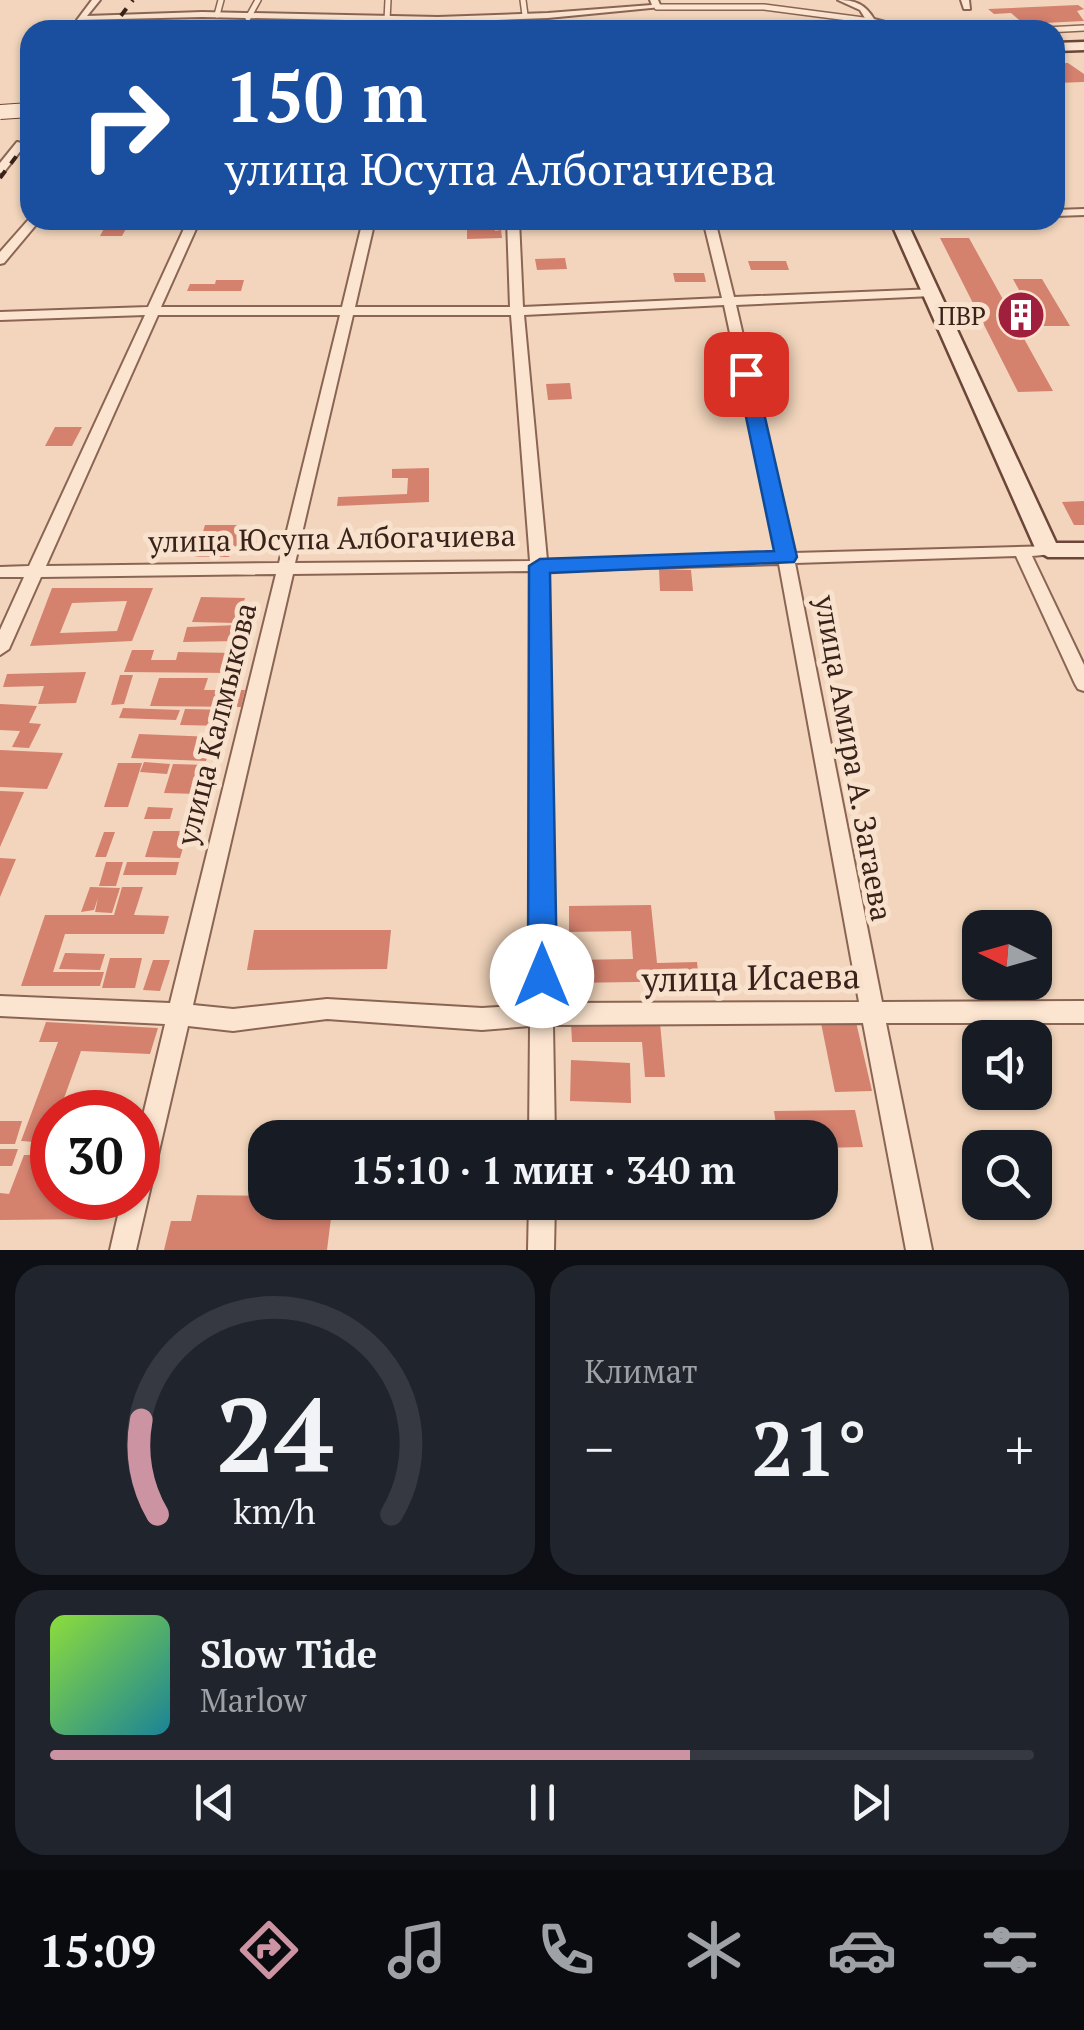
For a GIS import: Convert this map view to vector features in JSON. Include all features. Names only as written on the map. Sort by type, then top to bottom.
[{"type":"street","points":[[96,0],[80,18],[217,15],[387,20],[525,16],[656,4]]},
{"type":"street","points":[[842,0],[863,8],[870,20]]},
{"type":"street","points":[[0,170],[20,145]]},
{"type":"street","points":[[0,260],[26,230]]},
{"type":"street","points":[[0,649],[190,230]]},
{"type":"street","name":"улица Калмыкова","points":[[159,1090],[289,568],[367,230]]},
{"type":"street","points":[[513,230],[540,566],[542,1120]]},
{"type":"street","name":"улица Амира А. Загаева","points":[[712,230],[786,557],[870,1011],[920,1250]]},
{"type":"street","points":[[903,230],[1048,550]]},
{"type":"street","points":[[0,316],[155,311],[517,311],[932,292]]},
{"type":"street","name":"улица Юсупа Албогачиева","points":[[0,572],[540,566],[1084,550]]},
{"type":"street","points":[[1022,551],[1084,684]]},
{"type":"street","name":"улица Исаева","points":[[0,1006],[233,1020],[326,1008],[482,1019],[543,1014],[1084,1012]]},
{"type":"street","points":[[123,1250],[130,1220]]},
{"type":"street","points":[[541,1250],[542,1220]]},
{"type":"lane","points":[[217,15],[222,0]]},
{"type":"lane","points":[[248,18],[258,0]]},
{"type":"lane","points":[[387,20],[388,0]]},
{"type":"lane","points":[[523,0],[525,16]]},
{"type":"lane","points":[[656,4],[757,7],[863,20]]},
{"type":"building","points":[[1078,5],[1084,9],[1077,11],[1084,21],[1019,20],[1011,13],[994,14],[988,9]]},
{"type":"building","points":[[1065,63],[1084,74],[1084,82],[1065,83]]},
{"type":"building","points":[[103,230],[125,230],[122,236],[100,236]]},
{"type":"building","points":[[467,230],[501,230],[502,238],[467,239]]},
{"type":"building","name":"ПВР","points":[[940,238],[969,238],[1010,312],[1031,312],[1013,279],[1042,279],[1070,326],[1039,326],[1034,317],[1012,317],[1053,391],[1018,392]]},
{"type":"building","points":[[565,258],[567,269],[537,270],[535,259]]},
{"type":"building","points":[[748,261],[786,261],[789,270],[751,270]]},
{"type":"building","points":[[673,273],[704,273],[706,282],[675,282]]},
{"type":"building","points":[[216,280],[244,280],[241,291],[187,291],[190,284],[215,284]]},
{"type":"building","points":[[570,383],[572,399],[548,400],[546,384]]},
{"type":"building","points":[[55,427],[82,427],[72,446],[45,446]]},
{"type":"building","points":[[429,468],[429,502],[337,506],[338,497],[407,494],[408,478],[392,478],[392,469]]},
{"type":"building","points":[[1084,501],[1084,525],[1074,525],[1062,502]]},
{"type":"building","points":[[205,525],[238,525],[235,534],[242,534],[237,551],[231,551],[229,557],[195,557]]},
{"type":"building","points":[[659,569],[691,570],[693,591],[660,591]]},
{"type":"building","points":[[52,588],[153,588],[132,641],[30,646]],"holes":[[[127,601],[117,631],[60,633],[72,603]]]},
{"type":"building","points":[[201,597],[245,598],[237,623],[192,622]]},
{"type":"building","points":[[239,625],[236,641],[183,642],[187,627]]},
{"type":"building","points":[[132,650],[154,650],[151,660],[176,660],[178,652],[236,653],[231,673],[124,672]]},
{"type":"building","points":[[86,672],[76,703],[38,704],[44,686],[3,687],[7,674]]},
{"type":"building","points":[[120,675],[133,675],[124,704],[111,705]]},
{"type":"building","points":[[159,678],[208,678],[204,690],[245,690],[241,707],[150,706]]},
{"type":"building","points":[[0,704],[37,706],[29,723],[41,724],[29,748],[12,747],[20,731],[0,730]]},
{"type":"building","points":[[123,708],[180,710],[176,720],[119,718]]},
{"type":"building","points":[[185,709],[232,710],[227,726],[180,725]]},
{"type":"building","points":[[139,734],[214,737],[206,761],[131,758]]},
{"type":"building","points":[[0,750],[63,753],[47,789],[0,787]]},
{"type":"building","points":[[144,762],[170,764],[167,774],[140,772]]},
{"type":"building","points":[[118,763],[142,763],[128,807],[104,807]]},
{"type":"building","points":[[173,764],[206,765],[198,794],[164,793]]},
{"type":"building","points":[[0,791],[24,792],[0,847]]},
{"type":"building","points":[[148,807],[173,808],[170,819],[144,819]]},
{"type":"building","points":[[153,831],[188,831],[180,858],[145,857]]},
{"type":"building","points":[[104,832],[115,832],[106,857],[95,857]]},
{"type":"building","points":[[0,858],[16,859],[0,897]]},
{"type":"building","points":[[106,862],[123,862],[116,886],[99,886]]},
{"type":"building","points":[[127,862],[179,862],[176,875],[123,875]]},
{"type":"building","points":[[90,887],[120,888],[112,913],[95,912],[98,898],[94,910],[81,912]]},
{"type":"building","points":[[122,887],[143,887],[134,915],[169,916],[164,934],[65,934],[53,972],[104,972],[100,986],[21,986],[45,915],[114,915]]},
{"type":"building","points":[[651,905],[657,963],[697,962],[699,981],[571,983],[570,960],[633,959],[631,931],[569,932],[569,906]]},
{"type":"building","points":[[254,930],[391,930],[387,969],[247,970]]},
{"type":"building","points":[[65,953],[105,954],[100,970],[59,969]]},
{"type":"building","points":[[110,958],[142,958],[135,988],[102,988]]},
{"type":"building","points":[[153,960],[170,960],[160,991],[143,990]]},
{"type":"building","points":[[46,1022],[158,1028],[150,1054],[81,1051],[67,1090],[40,1090],[58,1042],[39,1042]]},
{"type":"building","points":[[856,1022],[872,1091],[835,1092],[821,1023]]},
{"type":"building","points":[[571,1023],[660,1023],[665,1077],[645,1077],[642,1042],[572,1042]]},
{"type":"building","points":[[571,1060],[630,1063],[631,1103],[570,1101]]},
{"type":"building","points":[[855,1110],[863,1147],[838,1148],[838,1120],[775,1120],[774,1111]]},
{"type":"building","points":[[30,1117],[30,1142],[21,1141]]},
{"type":"building","points":[[0,1121],[22,1121],[15,1144],[0,1144]]},
{"type":"building","points":[[0,1149],[18,1149],[12,1166],[0,1166]]},
{"type":"building","points":[[24,1155],[30,1155],[30,1220],[0,1220],[0,1193],[9,1194]]},
{"type":"building","points":[[197,1195],[248,1196],[248,1220],[331,1220],[327,1250],[164,1250],[171,1221],[191,1221]]},
{"type":"railway","points":[[118,20],[133,0]]},
{"type":"railway","points":[[0,178],[20,151]]},
{"type":"place","name":"ПВР","points":[[1021,315]]},
{"type":"route","points":[[542,976],[540,566],[786,557],[746,374]]}]
